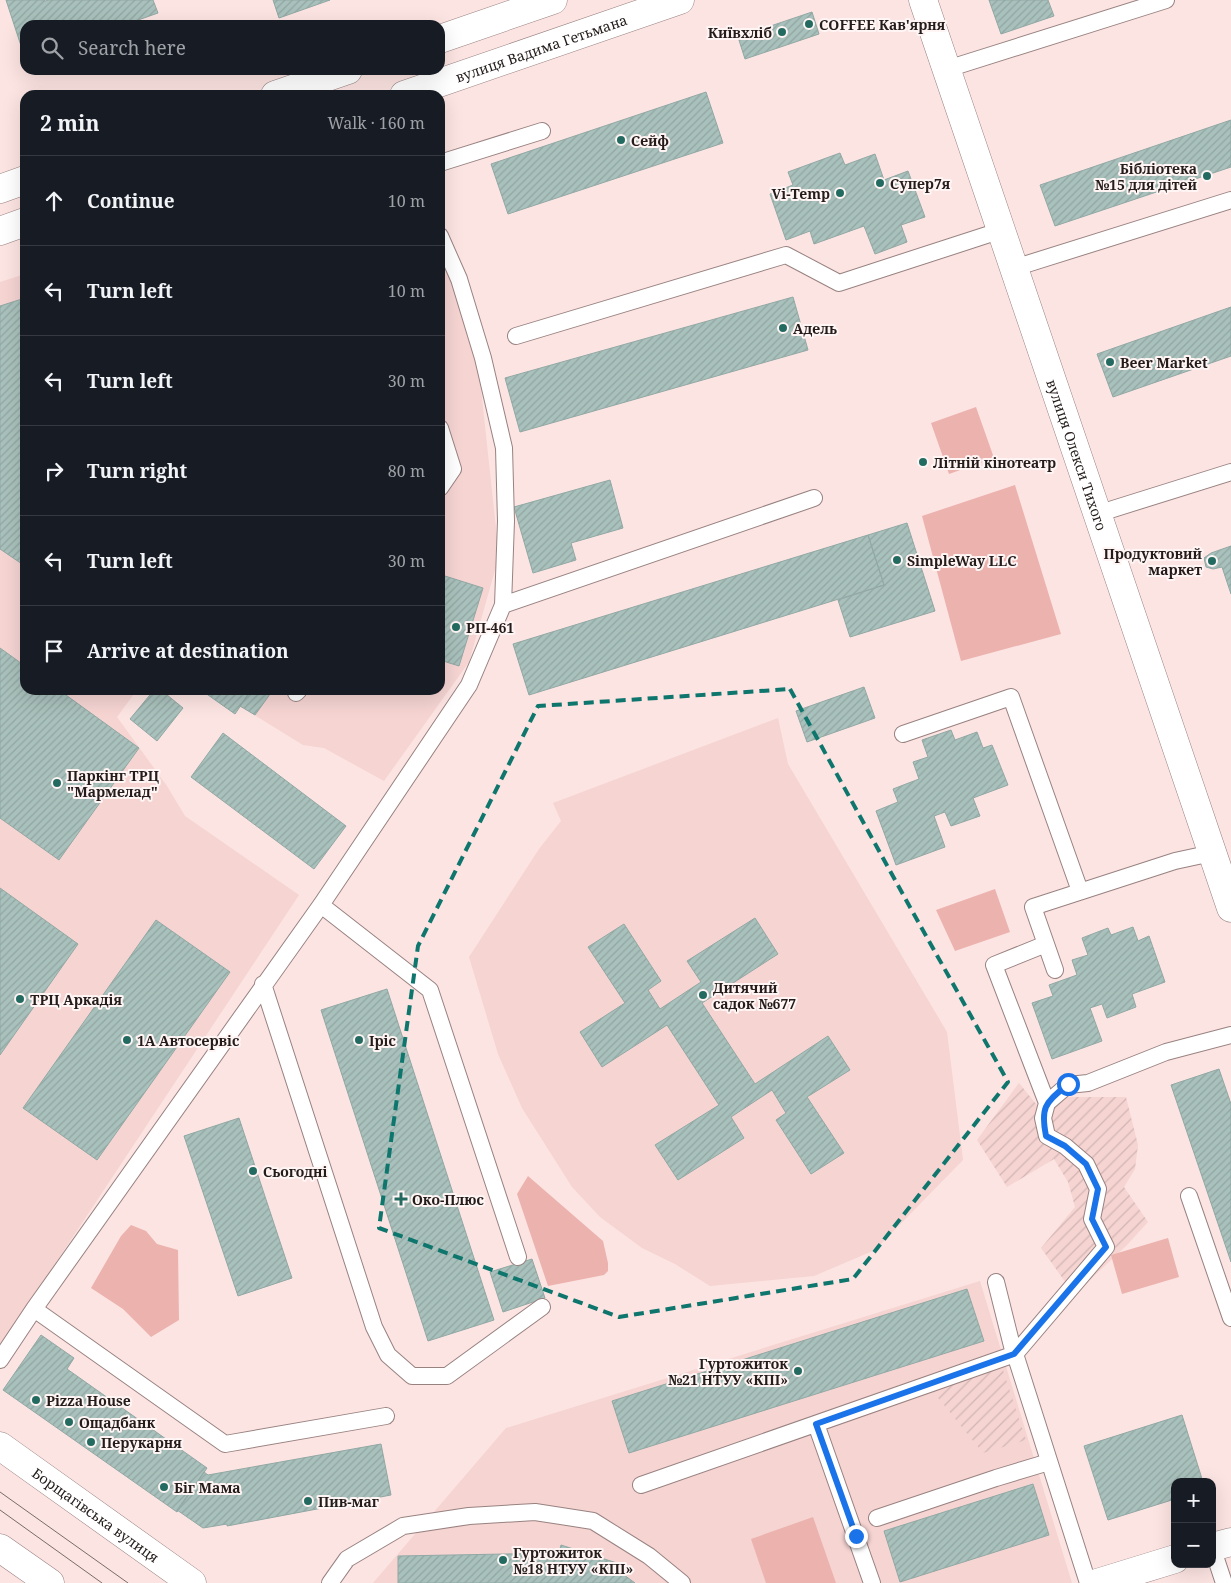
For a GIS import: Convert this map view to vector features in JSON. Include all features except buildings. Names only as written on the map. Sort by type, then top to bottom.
[{"type":"street","points":[[445,36],[553,0]]},
{"type":"street","name":"вулиця Вадима Гетьмана","points":[[419,90],[680,0]]},
{"type":"street","name":"вулиця Олекси Тихого","points":[[923,0],[1231,908]]},
{"type":"street","points":[[290,90],[333,75]]},
{"type":"street","points":[[0,189],[20,182]]},
{"type":"street","points":[[0,230],[20,224]]},
{"type":"street","name":"Борщагівська вулиця","points":[[0,1446],[192,1583]]},
{"type":"street","points":[[1216,1547],[1231,1542]]},
{"type":"street","points":[[0,1548],[50,1583]]},
{"type":"street","points":[[1097,1583],[1171,1560]]},
{"type":"lane","points":[[946,68],[1166,0]]},
{"type":"lane","points":[[445,161],[542,132]]},
{"type":"lane","points":[[1014,268],[1231,200]]},
{"type":"lane","points":[[516,336],[786,255],[839,283],[1002,230]]},
{"type":"lane","points":[[0,1360],[263,984],[321,905],[469,685],[503,605],[506,521],[504,448],[483,358],[459,279],[445,247]]},
{"type":"lane","points":[[445,444],[453,469],[445,481]]},
{"type":"lane","points":[[1097,514],[1231,472]]},
{"type":"lane","points":[[503,605],[814,498]]},
{"type":"lane","points":[[903,734],[1012,697],[1080,891]]},
{"type":"lane","points":[[1056,970],[1033,907],[1175,861],[1212,853]]},
{"type":"lane","points":[[321,905],[430,990],[518,1257]]},
{"type":"lane","points":[[1046,944],[994,965],[1047,1103]]},
{"type":"lane","points":[[263,984],[374,1327],[388,1355],[412,1376],[447,1376],[542,1307]]},
{"type":"lane","points":[[641,1485],[1015,1354],[1106,1247],[1092,1219],[1098,1189],[1086,1164],[1065,1146],[1046,1136],[1043,1118],[1047,1103],[1068,1084],[1088,1083],[1166,1052],[1231,1035]]},
{"type":"lane","points":[[1189,1196],[1231,1318]]},
{"type":"lane","points":[[996,1282],[1015,1354],[1088,1583]]},
{"type":"lane","points":[[34,1309],[225,1444],[386,1416]]},
{"type":"lane","points":[[816,1424],[872,1583]]},
{"type":"lane","points":[[877,1518],[1049,1462]]},
{"type":"lane","points":[[330,1583],[347,1559],[403,1526],[469,1516],[535,1512],[593,1521],[649,1556],[682,1583]]},
{"type":"lane","points":[[1216,1560],[1224,1583]]},
{"type":"highlighted area","points":[[790,689],[1008,1082],[853,1279],[619,1317],[379,1228],[418,946],[538,706]]},
{"type":"shaded area","points":[[445,270],[450,275],[478,361],[499,556],[469,662],[384,781],[324,748],[303,745],[240,706],[235,714],[208,695],[445,695]]},
{"type":"shaded area","points":[[20,276],[20,695],[133,695],[117,717],[167,786],[185,816],[299,895],[0,1347],[0,282]]},
{"type":"shaded area","points":[[976,407],[994,458],[949,474],[931,423]]},
{"type":"shaded area","points":[[1015,485],[1061,634],[961,661],[922,516]]},
{"type":"shaded area","name":"Дитячий садок №677","points":[[778,718],[788,764],[947,1032],[963,1160],[875,1250],[814,1276],[710,1286],[675,1264],[642,1248],[600,1217],[572,1187],[522,1108],[498,1054],[469,957],[539,849],[561,821],[553,803]]},
{"type":"shaded area","points":[[995,889],[1010,932],[955,951],[936,910]]},
{"type":"shaded area","points":[[1019,1083],[1041,1110],[1068,1097],[1126,1097],[1138,1145],[1135,1169],[1124,1187],[1148,1222],[1127,1245],[1076,1293],[1066,1283],[1041,1248],[1075,1207],[1068,1182],[1054,1159],[1007,1187],[977,1140]]},
{"type":"shaded area","points":[[528,1176],[603,1241],[608,1263],[608,1271],[604,1275],[548,1286],[517,1194]]},
{"type":"shaded area","points":[[131,1225],[146,1231],[157,1244],[178,1250],[179,1320],[151,1337],[123,1309],[91,1288],[121,1236]]},
{"type":"shaded area","points":[[1168,1238],[1179,1277],[1122,1294],[1111,1255]]},
{"type":"shaded area","points":[[980,1281],[1072,1583],[373,1583],[506,1428]]},
{"type":"shaded area","points":[[1001,1364],[1026,1440],[983,1453],[930,1388]]},
{"type":"shaded area","points":[[813,1517],[836,1583],[766,1583],[751,1539]]},
{"type":"tram line","points":[[0,1492],[128,1583]]},
{"type":"tram line","points":[[0,1510],[102,1583]]},
{"type":"place","name":"COFFEE Кав'ярня","points":[[809,24]]},
{"type":"place","name":"Київхліб","points":[[782,32]]},
{"type":"place","name":"Сейф","points":[[621,140]]},
{"type":"place","name":"Бібліотека №15 для дітей","points":[[1207,176]]},
{"type":"place","name":"Супер7я","points":[[880,183]]},
{"type":"place","name":"Vi-Temp","points":[[840,193]]},
{"type":"place","name":"Адель","points":[[783,328]]},
{"type":"place","name":"Beer Market","points":[[1110,362]]},
{"type":"place","name":"Літній кінотеатр","points":[[923,462]]},
{"type":"place","name":"SimpleWay LLC","points":[[897,560]]},
{"type":"place","name":"Продуктовий маркет","points":[[1212,561]]},
{"type":"place","name":"РП-461","points":[[456,627]]},
{"type":"place","name":"Паркінг ТРЦ \"Мармелад\"","points":[[57,783]]},
{"type":"place","name":"Дитячий садок №677","points":[[703,995]]},
{"type":"place","name":"ТРЦ Аркадія","points":[[20,999]]},
{"type":"place","name":"1А Автосервіс","points":[[127,1040]]},
{"type":"place","name":"Іріс","points":[[359,1040]]},
{"type":"place","name":"Сьогодні","points":[[253,1171]]},
{"type":"place","name":"Око-Плюс","points":[[401,1199]]},
{"type":"place","name":"Гуртожиток №21 НТУУ «КПІ»","points":[[798,1371]]},
{"type":"place","name":"Pizza House","points":[[36,1400]]},
{"type":"place","name":"Ощадбанк","points":[[69,1422]]},
{"type":"place","name":"Перукарня","points":[[91,1442]]},
{"type":"place","name":"Біг Мама","points":[[164,1487]]},
{"type":"place","name":"Пив-маг","points":[[308,1501]]},
{"type":"place","name":"Гуртожиток №18 НТУУ «КПІ»","points":[[503,1560]]},
{"type":"route","points":[[856,1536],[816,1424],[1014,1354],[1106,1247],[1092,1219],[1098,1189],[1086,1164],[1065,1146],[1046,1136],[1043,1118],[1047,1103],[1068,1084]]}]
